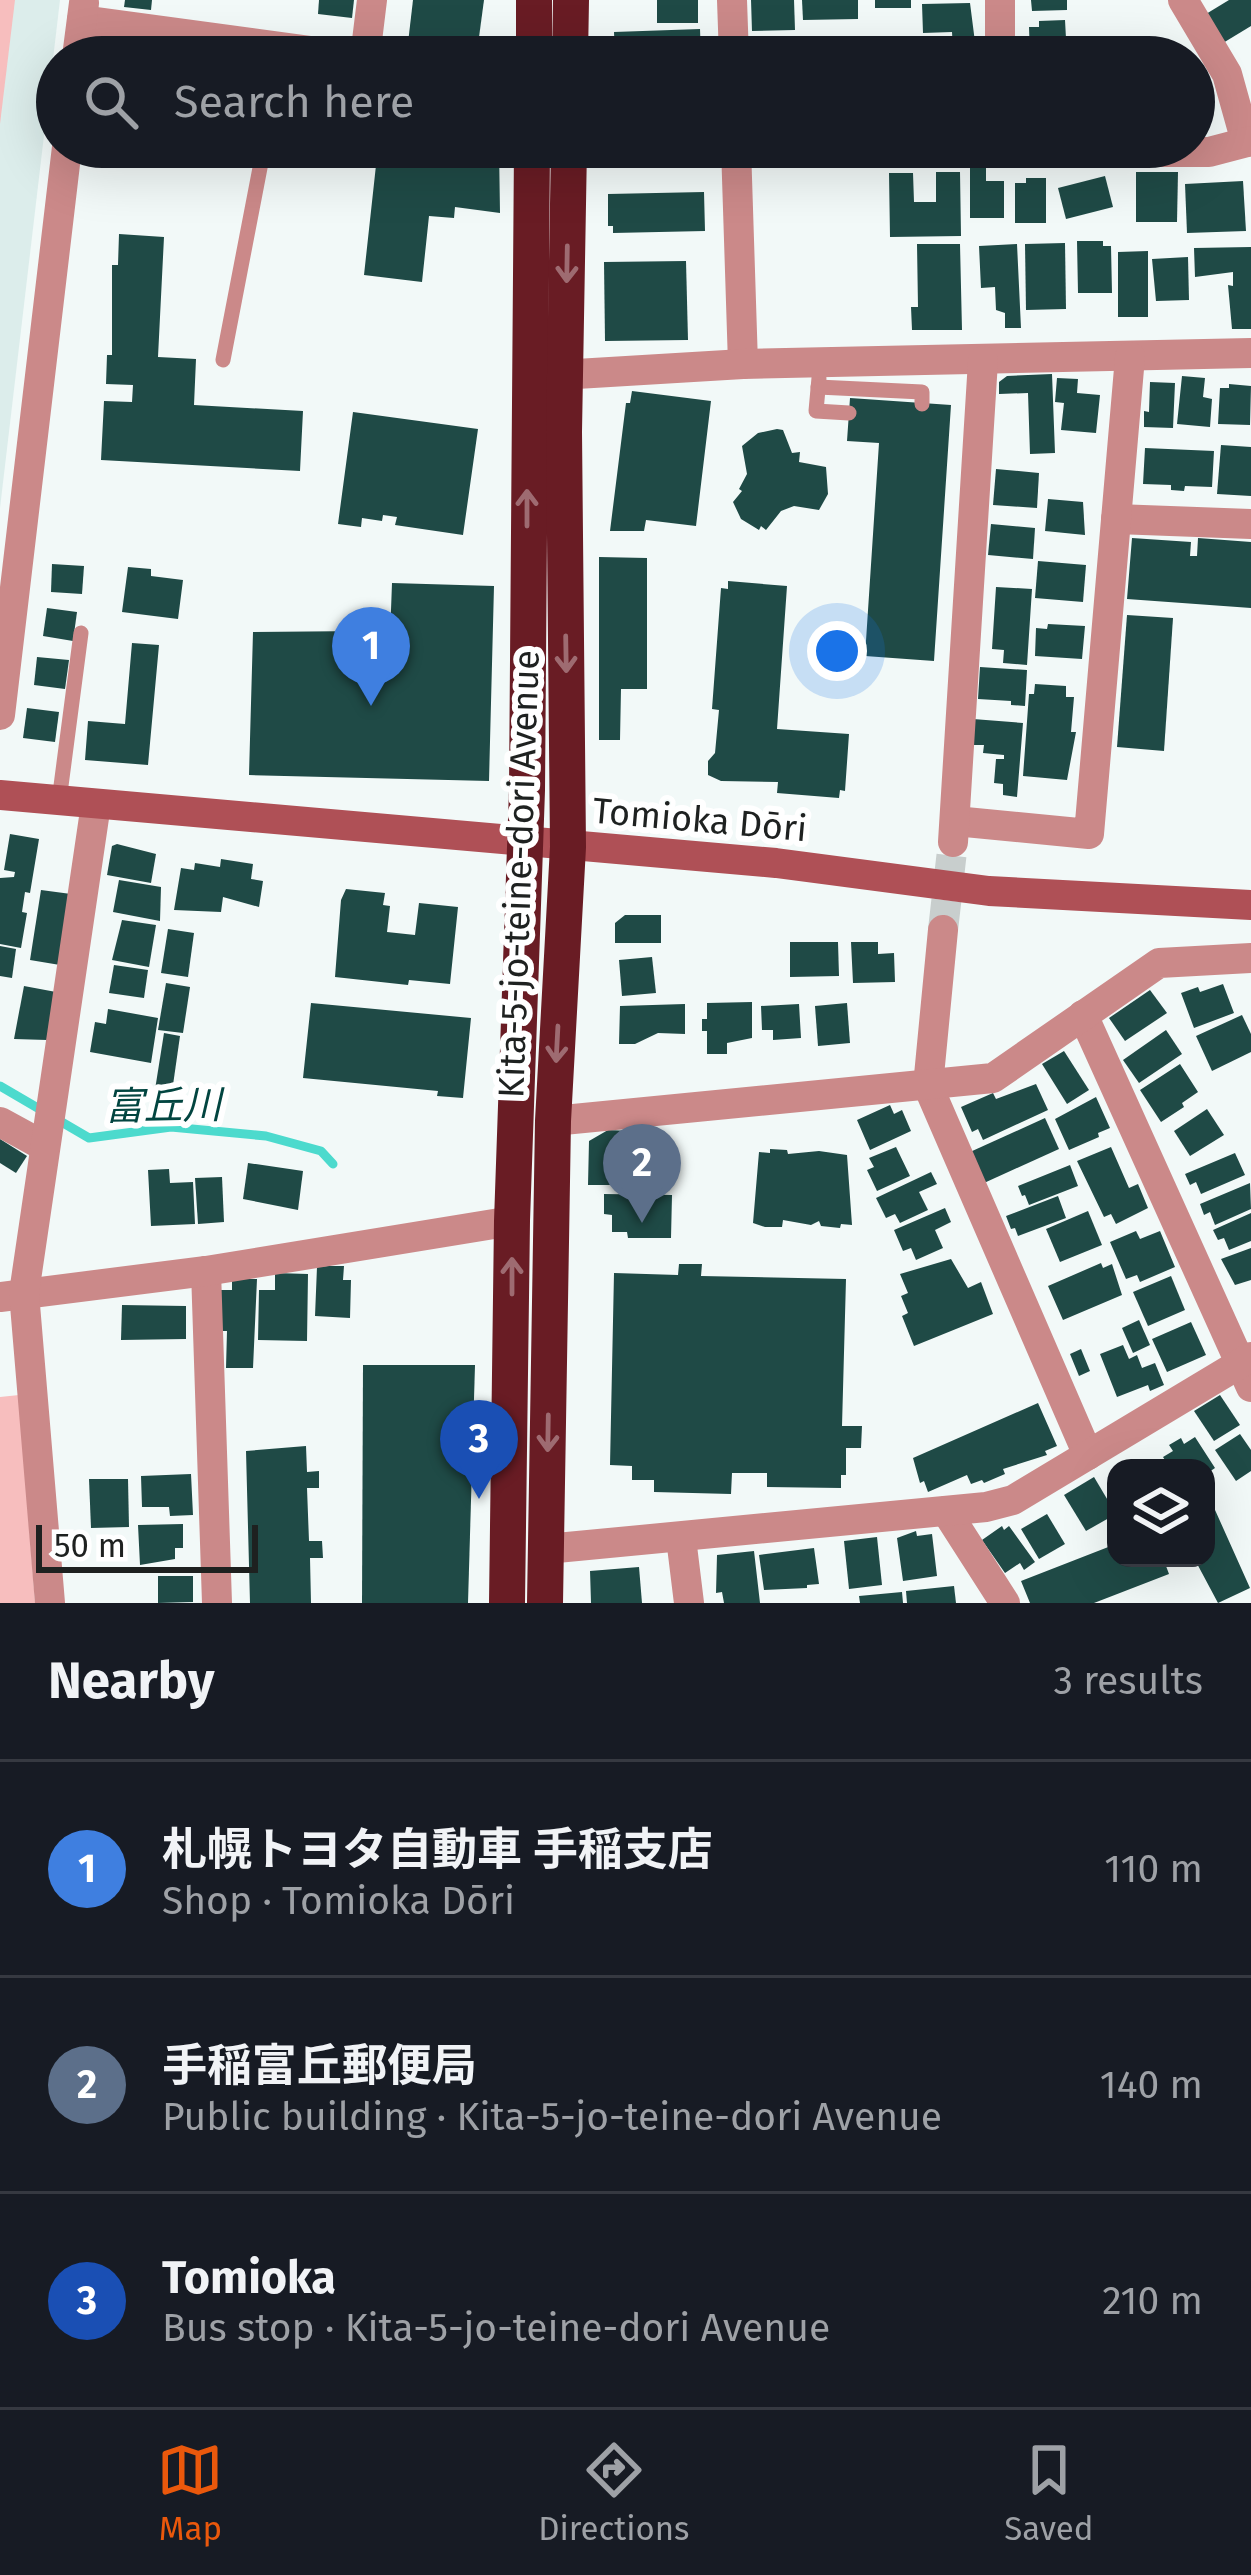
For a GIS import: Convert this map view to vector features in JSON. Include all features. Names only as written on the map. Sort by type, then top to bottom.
[{"type":"highway","points":[[534,0],[534,36]]},
{"type":"highway","points":[[570,36],[571,0]]},
{"type":"highway","name":"Kita-5-jo-teine-dori Avenue","points":[[507,1603],[512,1221],[526,844],[532,168]]},
{"type":"highway","name":"Kita-5-jo-teine-dori Avenue","points":[[545,1603],[553,1121],[568,848],[569,168]]},
{"type":"street","points":[[367,36],[371,0]]},
{"type":"street","points":[[732,0],[733,36]]},
{"type":"street","points":[[1000,0],[1000,36]]},
{"type":"street","points":[[1183,0],[1204,36]]},
{"type":"street","points":[[83,10],[207,36]]},
{"type":"street","points":[[1215,54],[1227,74],[1249,141],[1215,150]]},
{"type":"street","points":[[0,715],[65,168]]},
{"type":"street","points":[[737,168],[743,364]]},
{"type":"street","points":[[527,376],[743,364],[819,375],[983,361],[1251,353]]},
{"type":"street","points":[[983,361],[954,832],[1089,834],[1130,357]]},
{"type":"street","points":[[1116,519],[1251,524]]},
{"type":"street","name":"Tomioka Dōri","points":[[0,795],[776,863],[989,891],[1251,905]]},
{"type":"street","points":[[50,1603],[12,1295],[53,1098],[96,804]]},
{"type":"street","points":[[943,930],[928,1086],[1088,1455]]},
{"type":"street","points":[[553,1121],[993,1078],[1160,963],[1251,958]]},
{"type":"street","points":[[546,1549],[946,1511],[1013,1500],[1248,1369],[1083,1015]]},
{"type":"street","points":[[0,1121],[45,1142]]},
{"type":"street","points":[[12,1295],[206,1271],[512,1221]]},
{"type":"street","points":[[206,1271],[218,1603]]},
{"type":"street","points":[[946,1511],[1005,1603]]},
{"type":"street","points":[[681,1538],[689,1603]]},
{"type":"lane","points":[[223,360],[260,168]]},
{"type":"lane","points":[[849,413],[816,410],[819,375],[922,392],[922,404]]},
{"type":"lane","points":[[59,801],[81,633]]},
{"type":"shaded area","points":[[0,0],[60,0],[56,36],[36,36],[36,168],[40,168],[0,508]]},
{"type":"shaded area","points":[[0,0],[15,0],[0,124]]},
{"type":"shaded area","points":[[19,1395],[35,1603],[0,1603],[0,1397]]},
{"type":"building","points":[[125,0],[152,0],[151,10],[124,7]]},
{"type":"building","points":[[319,0],[354,0],[352,18],[318,14]]},
{"type":"building","points":[[413,0],[484,0],[479,36],[409,36]]},
{"type":"building","points":[[657,0],[698,0],[698,23],[657,23]]},
{"type":"building","points":[[751,0],[794,0],[795,30],[752,31]]},
{"type":"building","points":[[802,0],[858,0],[858,19],[803,20]]},
{"type":"building","points":[[875,0],[911,0],[911,8],[875,8]]},
{"type":"building","points":[[1031,0],[1067,0],[1067,10],[1032,11]]},
{"type":"building","points":[[1229,0],[1251,0],[1251,26],[1223,43],[1206,14]]},
{"type":"building","points":[[970,3],[974,36],[923,33],[922,4]]},
{"type":"building","points":[[1065,20],[1066,36],[1029,36],[1029,27],[1039,27],[1039,21]]},
{"type":"building","points":[[700,29],[700,36],[614,36],[614,32]]},
{"type":"building","points":[[376,168],[499,168],[500,213],[455,207],[454,218],[429,216],[422,282],[364,275]]},
{"type":"building","points":[[970,168],[986,168],[986,181],[1004,181],[1004,218],[970,218]]},
{"type":"building","points":[[936,172],[960,172],[961,236],[890,237],[889,173],[913,173],[914,202],[936,202]]},
{"type":"building","points":[[1136,172],[1178,172],[1177,222],[1136,222]]},
{"type":"building","points":[[1105,176],[1113,207],[1066,219],[1058,188]]},
{"type":"building","points":[[1026,178],[1046,178],[1046,223],[1015,223],[1015,183],[1026,183]]},
{"type":"building","points":[[1243,181],[1246,231],[1187,233],[1185,184]]},
{"type":"building","points":[[704,192],[705,231],[613,233],[613,226],[608,226],[608,194]]},
{"type":"building","points":[[119,234],[164,237],[158,357],[196,359],[194,405],[303,411],[300,471],[101,460],[104,401],[132,402],[133,385],[106,384],[107,355],[112,355],[112,265],[118,265]]},
{"type":"building","points":[[1077,241],[1103,241],[1103,246],[1111,246],[1112,293],[1078,293]]},
{"type":"building","points":[[1065,243],[1066,309],[1026,310],[1025,244]]},
{"type":"building","points":[[917,244],[960,244],[962,330],[912,330],[911,307],[918,307]]},
{"type":"building","points":[[1017,244],[1021,328],[1005,328],[1005,313],[996,310],[995,287],[981,288],[979,246]]},
{"type":"building","points":[[1251,247],[1251,329],[1232,329],[1228,285],[1233,286],[1233,272],[1195,277],[1194,248]]},
{"type":"building","points":[[1148,251],[1148,317],[1118,317],[1118,252]]},
{"type":"building","points":[[1188,257],[1189,300],[1156,301],[1152,259]]},
{"type":"building","points":[[686,261],[688,340],[605,341],[604,262]]},
{"type":"building","points":[[1052,374],[1055,453],[1030,454],[1028,393],[999,394],[999,382],[1007,376]]},
{"type":"building","points":[[1182,376],[1205,378],[1203,397],[1212,399],[1210,427],[1177,424]]},
{"type":"building","points":[[1057,378],[1078,379],[1077,393],[1100,395],[1096,433],[1061,430],[1064,403],[1055,402]]},
{"type":"building","points":[[1150,382],[1175,383],[1173,428],[1144,427]]},
{"type":"building","points":[[1229,384],[1251,386],[1250,425],[1218,424],[1220,388],[1229,388]]},
{"type":"building","points":[[632,391],[711,401],[696,526],[646,520],[644,531],[610,531],[626,403]]},
{"type":"building","points":[[850,398],[951,405],[934,661],[865,656],[879,443],[847,441]]},
{"type":"building","points":[[353,412],[478,429],[463,535],[395,525],[397,517],[383,515],[382,521],[362,518],[361,527],[338,524]]},
{"type":"building","points":[[783,430],[792,453],[800,452],[799,462],[826,467],[828,494],[819,510],[794,506],[781,511],[766,530],[761,526],[759,530],[741,519],[733,502],[747,474],[742,446],[758,433]]},
{"type":"building","points":[[1221,445],[1251,447],[1251,496],[1217,494]]},
{"type":"building","points":[[1145,448],[1214,451],[1212,487],[1185,486],[1184,491],[1171,490],[1171,485],[1143,484]]},
{"type":"building","points":[[996,469],[1039,473],[1037,508],[993,505]]},
{"type":"building","points":[[1048,499],[1083,502],[1085,535],[1045,531]]},
{"type":"building","points":[[991,524],[1035,528],[1033,559],[988,555]]},
{"type":"building","points":[[1132,538],[1191,542],[1190,556],[1197,556],[1198,538],[1251,542],[1251,608],[1127,599]]},
{"type":"building","points":[[599,557],[647,558],[647,689],[621,689],[620,740],[599,740]]},
{"type":"building","points":[[1038,561],[1086,565],[1083,602],[1035,598]]},
{"type":"building","points":[[52,564],[84,566],[82,594],[51,592]]},
{"type":"building","points":[[128,567],[183,580],[178,619],[122,612]]},
{"type":"building","points":[[728,581],[787,586],[777,729],[849,734],[845,791],[840,790],[839,798],[777,793],[778,782],[721,781],[708,775],[719,710],[712,709],[721,588],[728,589]]},
{"type":"building","points":[[392,583],[494,586],[489,781],[249,775],[253,632],[362,631],[362,636],[390,637]]},
{"type":"building","points":[[996,587],[1032,589],[1027,665],[1003,663],[1004,650],[992,649]]},
{"type":"building","points":[[47,608],[77,612],[73,641],[43,636]]},
{"type":"building","points":[[1127,615],[1173,618],[1164,751],[1117,747]]},
{"type":"building","points":[[1048,624],[1085,626],[1082,659],[1035,656],[1036,628],[1047,629]]},
{"type":"building","points":[[132,643],[159,645],[148,765],[85,760],[88,721],[125,724]]},
{"type":"building","points":[[37,657],[69,660],[65,689],[34,685]]},
{"type":"building","points":[[980,667],[1027,670],[1025,706],[978,699]]},
{"type":"building","points":[[1035,684],[1066,686],[1066,697],[1074,697],[1071,732],[1076,732],[1067,780],[1023,776],[1029,694],[1034,694]]},
{"type":"building","points":[[27,708],[59,712],[55,742],[23,738]]},
{"type":"building","points":[[973,719],[1023,723],[1017,797],[1003,795],[1003,784],[994,783],[996,759],[1004,755],[983,753],[984,745],[971,745]]},
{"type":"building","points":[[10,834],[39,839],[30,893],[25,892],[21,948],[0,944],[0,878],[14,877],[15,872],[4,870]]},
{"type":"building","points":[[112,846],[156,854],[151,883],[107,875]]},
{"type":"building","points":[[221,859],[253,864],[251,879],[263,881],[259,907],[223,897],[221,912],[174,910],[181,868],[194,870],[195,863],[220,867]]},
{"type":"building","points":[[119,880],[161,887],[160,921],[113,912]]},
{"type":"building","points":[[346,889],[385,893],[383,905],[390,906],[387,932],[415,935],[419,903],[458,907],[450,984],[335,977]]},
{"type":"building","points":[[41,890],[71,894],[60,965],[30,960]]},
{"type":"building","points":[[625,915],[661,915],[661,943],[615,943],[615,923]]},
{"type":"building","points":[[122,920],[156,925],[149,967],[112,960]]},
{"type":"building","points":[[168,929],[194,933],[188,977],[161,973]]},
{"type":"building","points":[[790,942],[838,942],[839,976],[790,977]]},
{"type":"building","points":[[851,942],[878,942],[878,954],[894,953],[895,982],[853,983]]},
{"type":"building","points":[[0,946],[16,949],[12,978],[0,976]]},
{"type":"building","points":[[652,957],[656,993],[622,996],[619,960]]},
{"type":"building","points":[[114,965],[148,970],[144,998],[109,993]]},
{"type":"building","points":[[166,983],[190,987],[183,1033],[158,1030]]},
{"type":"building","points":[[1223,984],[1234,1013],[1194,1028],[1181,993]]},
{"type":"building","points":[[24,986],[56,992],[47,1040],[14,1039]]},
{"type":"building","points":[[1150,990],[1167,1013],[1125,1041],[1109,1018]]},
{"type":"building","points":[[752,1002],[752,1038],[727,1043],[727,1054],[707,1054],[702,1019],[707,1019],[707,1003]]},
{"type":"building","points":[[311,1003],[471,1018],[463,1098],[437,1096],[438,1091],[303,1078]]},
{"type":"building","points":[[847,1003],[850,1043],[818,1046],[815,1006]]},
{"type":"building","points":[[685,1004],[685,1034],[658,1033],[635,1044],[619,1044],[620,1006]]},
{"type":"building","points":[[799,1004],[801,1038],[773,1040],[773,1030],[762,1030],[761,1006]]},
{"type":"building","points":[[108,1009],[158,1018],[151,1063],[90,1052],[95,1022],[106,1024]]},
{"type":"building","points":[[1242,1015],[1251,1034],[1251,1052],[1212,1071],[1196,1036]]},
{"type":"building","points":[[1166,1030],[1182,1054],[1139,1083],[1123,1060]]},
{"type":"building","points":[[164,1033],[180,1036],[171,1099],[154,1096]]},
{"type":"building","points":[[1064,1051],[1089,1090],[1067,1104],[1042,1064]]},
{"type":"building","points":[[1180,1064],[1198,1092],[1161,1122],[1140,1090]]},
{"type":"building","points":[[1036,1084],[1048,1110],[983,1140],[978,1129],[972,1132],[961,1107],[993,1093],[996,1099]]},
{"type":"building","points":[[1096,1097],[1110,1128],[1069,1150],[1055,1119]]},
{"type":"building","points":[[890,1105],[894,1114],[902,1110],[911,1131],[870,1150],[857,1120]]},
{"type":"building","points":[[1207,1109],[1224,1135],[1190,1156],[1174,1131]]},
{"type":"building","points":[[1045,1118],[1059,1149],[984,1183],[970,1152]]},
{"type":"building","points":[[608,1130],[629,1131],[628,1159],[644,1171],[643,1186],[629,1185],[628,1191],[617,1191],[617,1185],[588,1185],[589,1141]]},
{"type":"building","points":[[0,1139],[27,1156],[16,1173],[0,1163]]},
{"type":"building","points":[[896,1147],[910,1176],[877,1191],[867,1170],[874,1167],[869,1158]]},
{"type":"building","points":[[1111,1147],[1129,1188],[1138,1184],[1148,1208],[1116,1224],[1111,1214],[1104,1217],[1077,1161]]},
{"type":"building","points":[[770,1149],[847,1155],[852,1225],[841,1224],[840,1228],[821,1226],[819,1221],[811,1225],[783,1220],[782,1227],[765,1227],[753,1223],[759,1152],[770,1153]]},
{"type":"building","points":[[1235,1153],[1245,1175],[1201,1194],[1196,1182],[1190,1185],[1185,1174]]},
{"type":"building","points":[[248,1163],[303,1171],[298,1210],[243,1199]]},
{"type":"building","points":[[1070,1165],[1078,1186],[1029,1205],[1018,1186]]},
{"type":"building","points":[[169,1169],[170,1183],[193,1182],[195,1224],[151,1226],[148,1170]]},
{"type":"building","points":[[931,1172],[937,1184],[919,1192],[928,1210],[900,1223],[895,1214],[886,1218],[876,1198]]},
{"type":"building","points":[[222,1177],[224,1222],[198,1224],[195,1178]]},
{"type":"building","points":[[1250,1183],[1251,1209],[1215,1225],[1210,1212],[1204,1215],[1200,1204]]},
{"type":"building","points":[[604,1194],[672,1195],[671,1238],[628,1238],[627,1232],[612,1232],[612,1215],[604,1214]]},
{"type":"building","points":[[1058,1196],[1066,1218],[1018,1236],[1011,1229],[1006,1216]]},
{"type":"building","points":[[945,1208],[951,1222],[935,1230],[943,1248],[916,1260],[911,1248],[903,1251],[894,1230]]},
{"type":"building","points":[[1088,1211],[1102,1245],[1060,1262],[1046,1229]]},
{"type":"building","points":[[1251,1213],[1251,1241],[1229,1250],[1213,1230]]},
{"type":"building","points":[[1136,1231],[1140,1239],[1160,1231],[1175,1267],[1140,1282],[1137,1275],[1126,1279],[1110,1242]]},
{"type":"building","points":[[1251,1248],[1251,1280],[1235,1285],[1221,1259]]},
{"type":"building","points":[[951,1259],[968,1288],[981,1282],[993,1314],[914,1346],[902,1316],[908,1313],[901,1296],[908,1293],[900,1274]]},
{"type":"building","points":[[1101,1263],[1103,1268],[1112,1264],[1122,1295],[1063,1320],[1048,1286]]},
{"type":"building","points":[[679,1264],[702,1264],[701,1276],[846,1279],[842,1426],[862,1426],[861,1448],[846,1448],[841,1488],[767,1487],[767,1473],[732,1473],[731,1494],[654,1492],[654,1480],[632,1480],[632,1466],[610,1465],[614,1273],[678,1275]]},
{"type":"building","points":[[344,1266],[343,1280],[351,1280],[350,1318],[315,1316],[317,1267]]},
{"type":"building","points":[[275,1273],[308,1274],[307,1341],[258,1340],[259,1290],[275,1290]]},
{"type":"building","points":[[1171,1276],[1185,1310],[1148,1326],[1133,1292]]},
{"type":"building","points":[[232,1279],[257,1279],[253,1368],[226,1368],[227,1331],[221,1331],[218,1290],[232,1290]]},
{"type":"building","points":[[122,1305],[186,1306],[186,1339],[121,1340]]},
{"type":"building","points":[[1139,1320],[1150,1345],[1133,1353],[1122,1328]]},
{"type":"building","points":[[1191,1322],[1206,1355],[1167,1372],[1152,1339]]},
{"type":"building","points":[[1123,1345],[1129,1359],[1137,1355],[1142,1368],[1155,1363],[1164,1385],[1150,1391],[1148,1385],[1117,1397],[1100,1354]]},
{"type":"building","points":[[1081,1349],[1090,1371],[1079,1376],[1070,1354]]},
{"type":"building","points":[[363,1365],[475,1365],[468,1603],[362,1603]]},
{"type":"building","points":[[1220,1395],[1240,1425],[1214,1441],[1194,1411]]},
{"type":"building","points":[[1038,1403],[1057,1446],[1045,1451],[1047,1455],[1003,1469],[1005,1474],[984,1483],[971,1484],[967,1475],[928,1492],[924,1481],[920,1483],[913,1458]]},
{"type":"building","points":[[1240,1434],[1251,1450],[1251,1471],[1236,1481],[1215,1450]]},
{"type":"building","points":[[1195,1437],[1209,1459],[1164,1459],[1173,1451],[1169,1445],[1181,1438],[1184,1444]]},
{"type":"building","points":[[306,1446],[307,1472],[319,1471],[319,1488],[307,1488],[309,1541],[322,1541],[323,1558],[310,1558],[311,1603],[250,1603],[246,1451]]},
{"type":"building","points":[[191,1474],[193,1515],[170,1516],[169,1507],[142,1507],[141,1476]]},
{"type":"building","points":[[1094,1477],[1107,1499],[1107,1519],[1086,1531],[1064,1495]]},
{"type":"building","points":[[89,1479],[128,1479],[129,1527],[91,1528]]},
{"type":"building","points":[[1215,1510],[1250,1588],[1218,1603],[1199,1567],[1215,1567]]},
{"type":"building","points":[[1047,1514],[1065,1544],[1039,1559],[1021,1529]]},
{"type":"building","points":[[183,1524],[183,1548],[175,1548],[175,1559],[140,1565],[138,1525]]},
{"type":"building","points":[[1002,1526],[1004,1530],[1009,1526],[1035,1562],[1024,1570],[1020,1563],[1005,1573],[982,1540]]},
{"type":"building","points":[[916,1531],[917,1536],[932,1534],[937,1576],[903,1581],[897,1538]]},
{"type":"building","points":[[877,1537],[882,1585],[849,1589],[844,1541]]},
{"type":"building","points":[[814,1548],[819,1584],[764,1590],[759,1555]]},
{"type":"building","points":[[1107,1548],[1107,1567],[1166,1567],[1169,1574],[1094,1603],[1030,1603],[1021,1581]]},
{"type":"building","points":[[754,1551],[760,1603],[724,1603],[722,1592],[716,1593],[717,1555]]},
{"type":"building","points":[[639,1567],[642,1603],[591,1603],[590,1571]]},
{"type":"building","points":[[158,1576],[193,1576],[193,1602],[158,1603]]},
{"type":"building","points":[[954,1586],[956,1603],[907,1603],[906,1591]]},
{"type":"building","points":[[902,1592],[903,1603],[860,1603],[859,1596]]},
{"type":"waterway","name":"富丘川","points":[[0,1086],[89,1138],[171,1127],[266,1136],[321,1151],[333,1164]]},
{"type":"tunnel","points":[[943,930],[953,842]]},
{"type":"place","name":"札幌トヨタ自動車 手稲支店","points":[[371,706]]},
{"type":"place","name":"手稲富丘郵便局","points":[[642,1223]]},
{"type":"place","name":"Tomioka","points":[[479,1499]]}]
